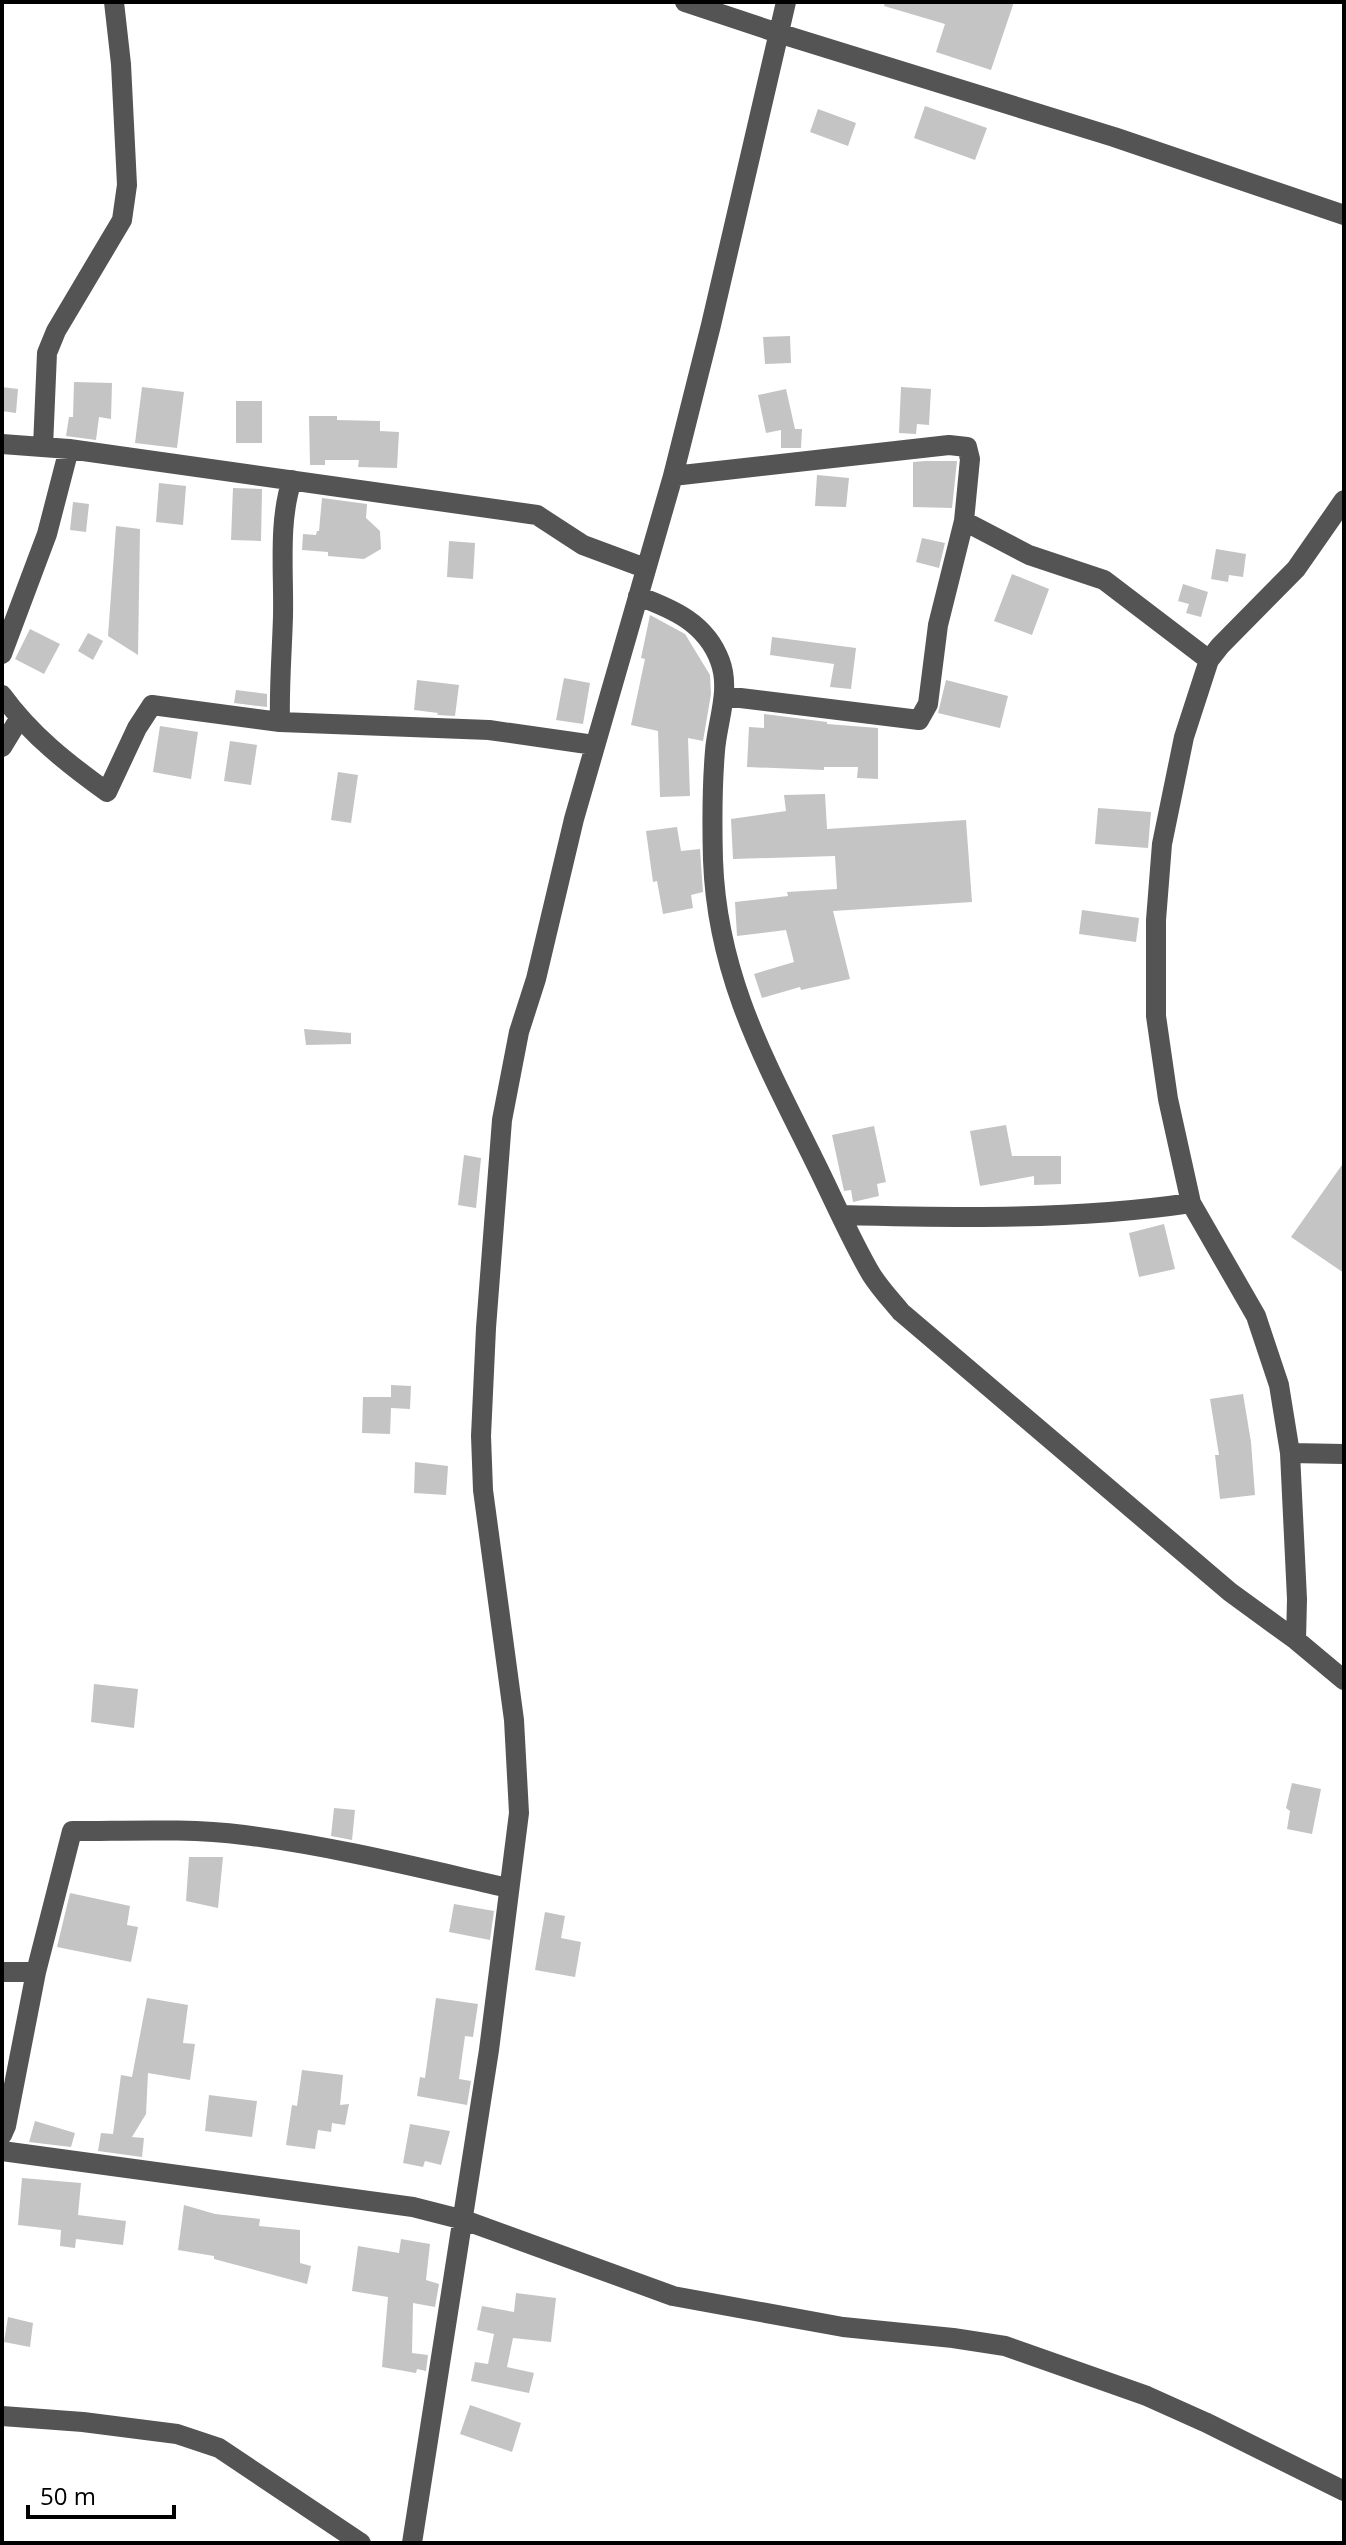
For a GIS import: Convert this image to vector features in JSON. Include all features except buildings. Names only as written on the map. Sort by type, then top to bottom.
[{"type":"street","points":[[43,447],[47,353],[56,331],[122,220],[127,185],[121,64],[114,2]]},
{"type":"street","points":[[685,2],[1114,137],[1344,215]]},
{"type":"street","points":[[412,2543],[489,2050],[519,1813],[514,1720],[483,1490],[481,1436],[502,1120],[519,1032],[536,979],[594,745],[673,476],[786,2]]},
{"type":"street","points":[[2,444],[69,449],[537,515],[583,545],[645,568]]},
{"type":"street","points":[[673,476],[949,445],[967,447],[970,459],[964,521],[938,625],[928,704],[919,720],[724,696]]},
{"type":"street","points":[[2,654],[47,534],[69,449]]},
{"type":"street","points":[[280,722],[285,523],[292,480]]},
{"type":"street","points":[[1296,1640],[1290,1453],[1279,1385],[1256,1316],[1191,1203],[1168,1099],[1156,1016],[1156,920],[1162,844],[1184,737],[1209,660],[1296,569],[1344,500]]},
{"type":"street","points":[[964,521],[1029,555],[1104,580],[1209,660]]},
{"type":"street","points":[[638,596],[673,609],[701,629],[721,662],[724,696],[715,747],[712,814],[715,896],[724,950],[762,1055],[872,1276],[901,1312],[1230,1592],[1344,1680]]},
{"type":"street","points":[[2,695],[19,719],[60,759],[107,792],[137,728],[152,705],[280,722],[489,730],[594,745]]},
{"type":"street","points":[[2,747],[19,719]]},
{"type":"street","points":[[841,1215],[956,1218],[1145,1209],[1191,1203]]},
{"type":"street","points":[[1290,1453],[1344,1454]]},
{"type":"street","points":[[2,2135],[36,1972],[72,1831],[192,1831],[243,1835],[368,1855],[508,1888]]},
{"type":"street","points":[[2,1972],[36,1972]]},
{"type":"street","points":[[2,2151],[413,2207],[464,2220],[673,2296],[843,2327],[1005,2346],[1162,2403],[1344,2491]]},
{"type":"street","points":[[2,2416],[177,2434],[219,2448],[361,2543]]}]
